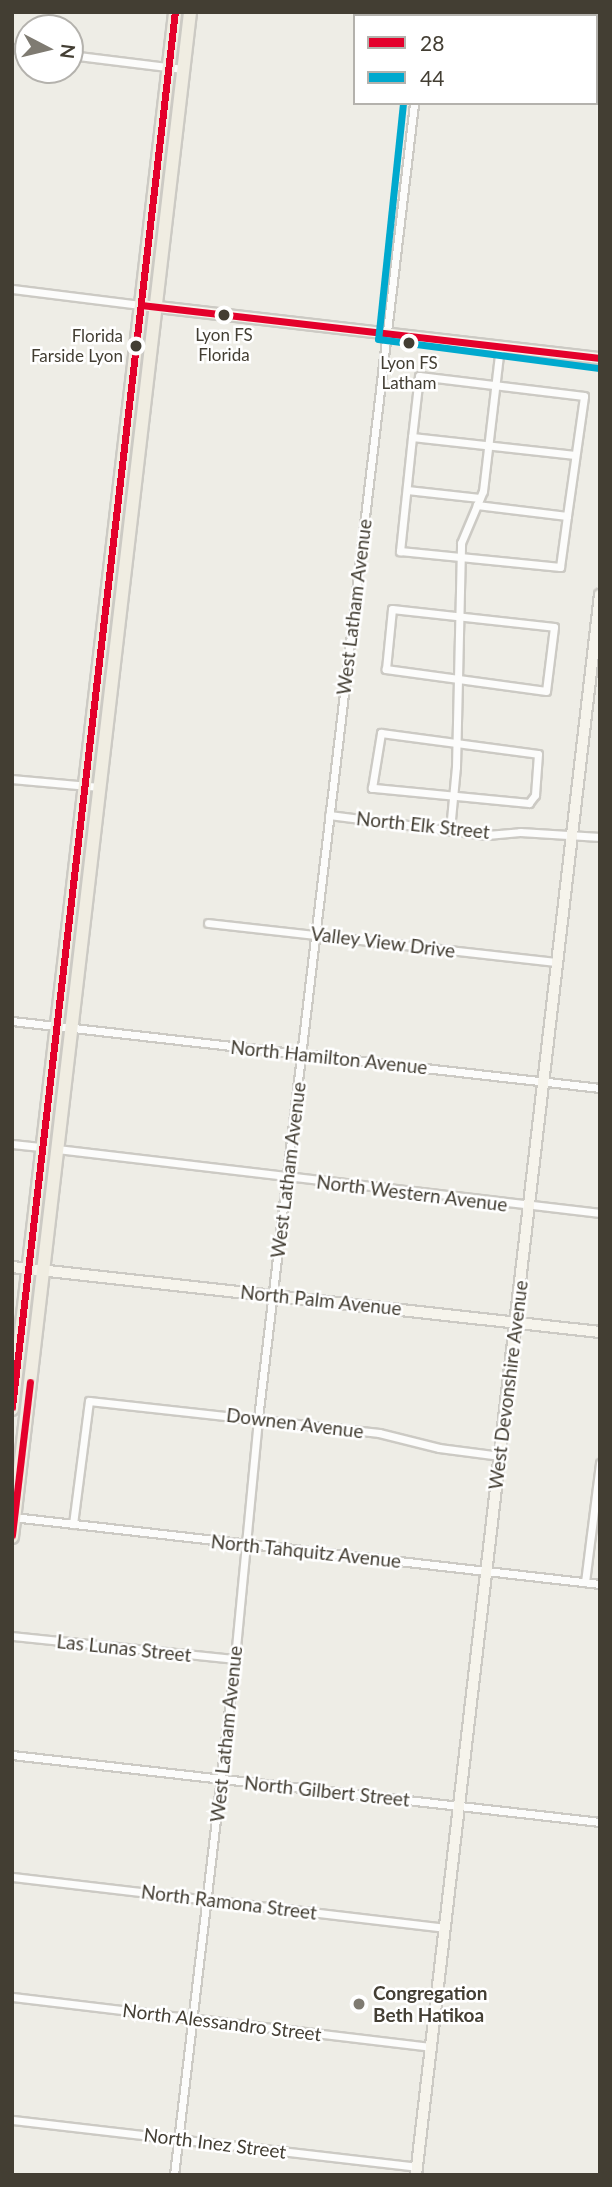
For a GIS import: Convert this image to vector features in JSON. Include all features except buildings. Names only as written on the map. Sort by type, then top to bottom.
[{"type":"main road","points":[[175,12],[176,68]]},
{"type":"main road","points":[[64,1027],[99,787],[118,627],[148,306],[176,68],[190,12]]},
{"type":"main road","points":[[12,1409],[36,1269],[64,1027],[85,785],[119,499],[148,306]]},
{"type":"main road","points":[[118,627],[113,626],[112,617],[120,532],[119,499]]},
{"type":"main road","points":[[12,1537],[31,1373],[36,1269]]},
{"type":"street","points":[[84,57],[176,68]]},
{"type":"street","name":"West Latham Avenue","points":[[174,2175],[222,1779],[258,1418],[414,105]]},
{"type":"street","points":[[12,289],[600,358]]},
{"type":"street","points":[[450,830],[456,678],[462,616],[461,543],[479,502],[500,346]]},
{"type":"street","points":[[419,376],[496,385],[584,396],[560,567],[400,551],[419,376]]},
{"type":"street","points":[[412,437],[575,455]]},
{"type":"street","points":[[407,490],[567,516]]},
{"type":"street","name":"West Devonshire Avenue","points":[[417,2171],[600,595]]},
{"type":"street","points":[[392,610],[554,627],[546,691],[456,678],[386,669],[392,610]]},
{"type":"street","points":[[381,733],[455,740],[538,754],[535,795],[529,803],[453,797],[372,788],[381,733]]},
{"type":"street","points":[[12,779],[99,787]]},
{"type":"street","name":"North Elk Street","points":[[329,815],[488,835],[572,833],[600,837]]},
{"type":"street","name":"Valley View Drive","points":[[208,923],[557,962]]},
{"type":"street","name":"North Hamilton Avenue","points":[[12,1021],[600,1088]]},
{"type":"street","name":"North Western Avenue","points":[[12,1144],[600,1213]]},
{"type":"street","name":"North Palm Avenue","points":[[12,1267],[600,1332]]},
{"type":"street","name":"Downen Avenue","points":[[74,1524],[89,1401],[379,1433],[439,1448],[500,1456]]},
{"type":"street","points":[[585,1582],[600,1463]]},
{"type":"street","name":"North Tahquitz Avenue","points":[[13,1517],[600,1584]]},
{"type":"street","name":"Las Lunas Street","points":[[12,1636],[235,1660]]},
{"type":"street","name":"North Gilbert Street","points":[[12,1755],[600,1822]]},
{"type":"street","name":"North Ramona Street","points":[[12,1877],[445,1928]]},
{"type":"street","name":"North Alessandro Street","points":[[12,1997],[431,2047]]},
{"type":"street","name":"North Inez Street","points":[[12,2120],[417,2171]]},
{"type":"transit line","name":"28","points":[[12,1407],[175,12]]},
{"type":"transit line","name":"44","points":[[403,105],[378,339],[599,368]]},
{"type":"transit line","name":"28","points":[[141,305],[600,358]]},
{"type":"transit line","name":"28","points":[[12,1535],[30,1382]]},
{"type":"place","name":"Lyon FS Florida","points":[[224,315]]},
{"type":"place","name":"Lyon FS Latham","points":[[409,343]]},
{"type":"place","name":"Florida Farside Lyon","points":[[136,346]]},
{"type":"place","name":"Congregation Beth Hatikoa","points":[[359,2004]]}]
